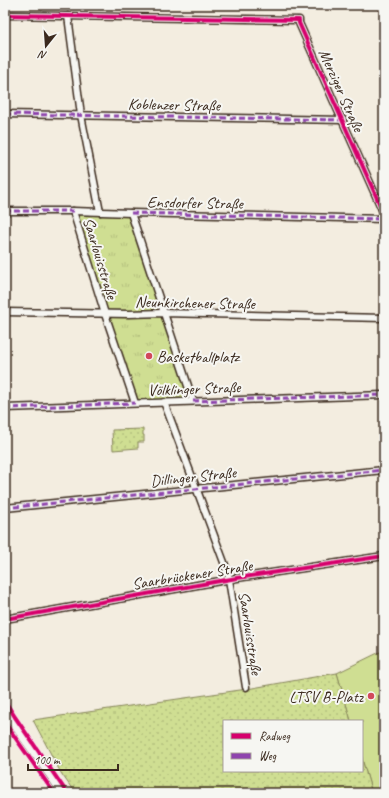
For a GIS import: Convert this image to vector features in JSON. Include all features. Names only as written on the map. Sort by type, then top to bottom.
[{"type":"street","points":[[5,14],[68,16]]},
{"type":"street","name":"Merziger Straße","points":[[68,16],[299,20],[299,24],[384,214]]},
{"type":"street","name":"Saarlouisstraße","points":[[68,16],[81,115],[100,212]]},
{"type":"street","name":"Koblenzer Straße","points":[[5,114],[343,120]]},
{"type":"street","name":"Ensdorfer Straße","points":[[5,211],[73,211],[131,214],[384,219]]},
{"type":"street","name":"Saarlouisstraße","points":[[73,211],[135,403]]},
{"type":"street","points":[[131,214],[193,401]]},
{"type":"street","name":"Neunkirchener Straße","points":[[5,312],[105,314],[163,313],[384,318]]},
{"type":"street","name":"Völklinger Straße","points":[[5,408],[384,395]]},
{"type":"street","name":"Saarlouisstraße","points":[[164,402],[228,573],[246,687]]},
{"type":"street","name":"Dillinger Straße","points":[[5,508],[384,470]]},
{"type":"street","name":"Saarbrückener Straße","points":[[5,619],[229,580],[384,556]]},
{"type":"street","points":[[5,711],[64,793]]},
{"type":"green space","points":[[73,211],[131,213],[193,401],[135,403]]},
{"type":"green space","points":[[143,429],[144,442],[138,442],[138,448],[113,450],[112,430]]},
{"type":"green space","points":[[384,650],[384,793],[372,793],[363,762],[363,720],[351,720],[337,673]]},
{"type":"green space","points":[[337,673],[351,720],[223,720],[223,772],[363,772],[363,762],[372,793],[75,793],[61,773],[33,720],[247,689]]},
{"type":"marked path","points":[[5,114],[343,120]]},
{"type":"marked path","points":[[5,211],[73,211]]},
{"type":"marked path","points":[[131,213],[384,219]]},
{"type":"marked path","points":[[193,401],[384,395]]},
{"type":"marked path","points":[[5,408],[135,403]]},
{"type":"marked path","points":[[5,508],[384,470]]},
{"type":"cycle path","points":[[5,15],[299,20],[299,23],[384,214]]},
{"type":"cycle path","points":[[5,619],[237,578],[384,556]]},
{"type":"cycle path","points":[[5,701],[67,793]]},
{"type":"cycle path","points":[[5,723],[54,793]]},
{"type":"place","name":"Basketballplatz","points":[[149,356]]},
{"type":"place","name":"LTSV B-Platz","points":[[371,696]]}]
